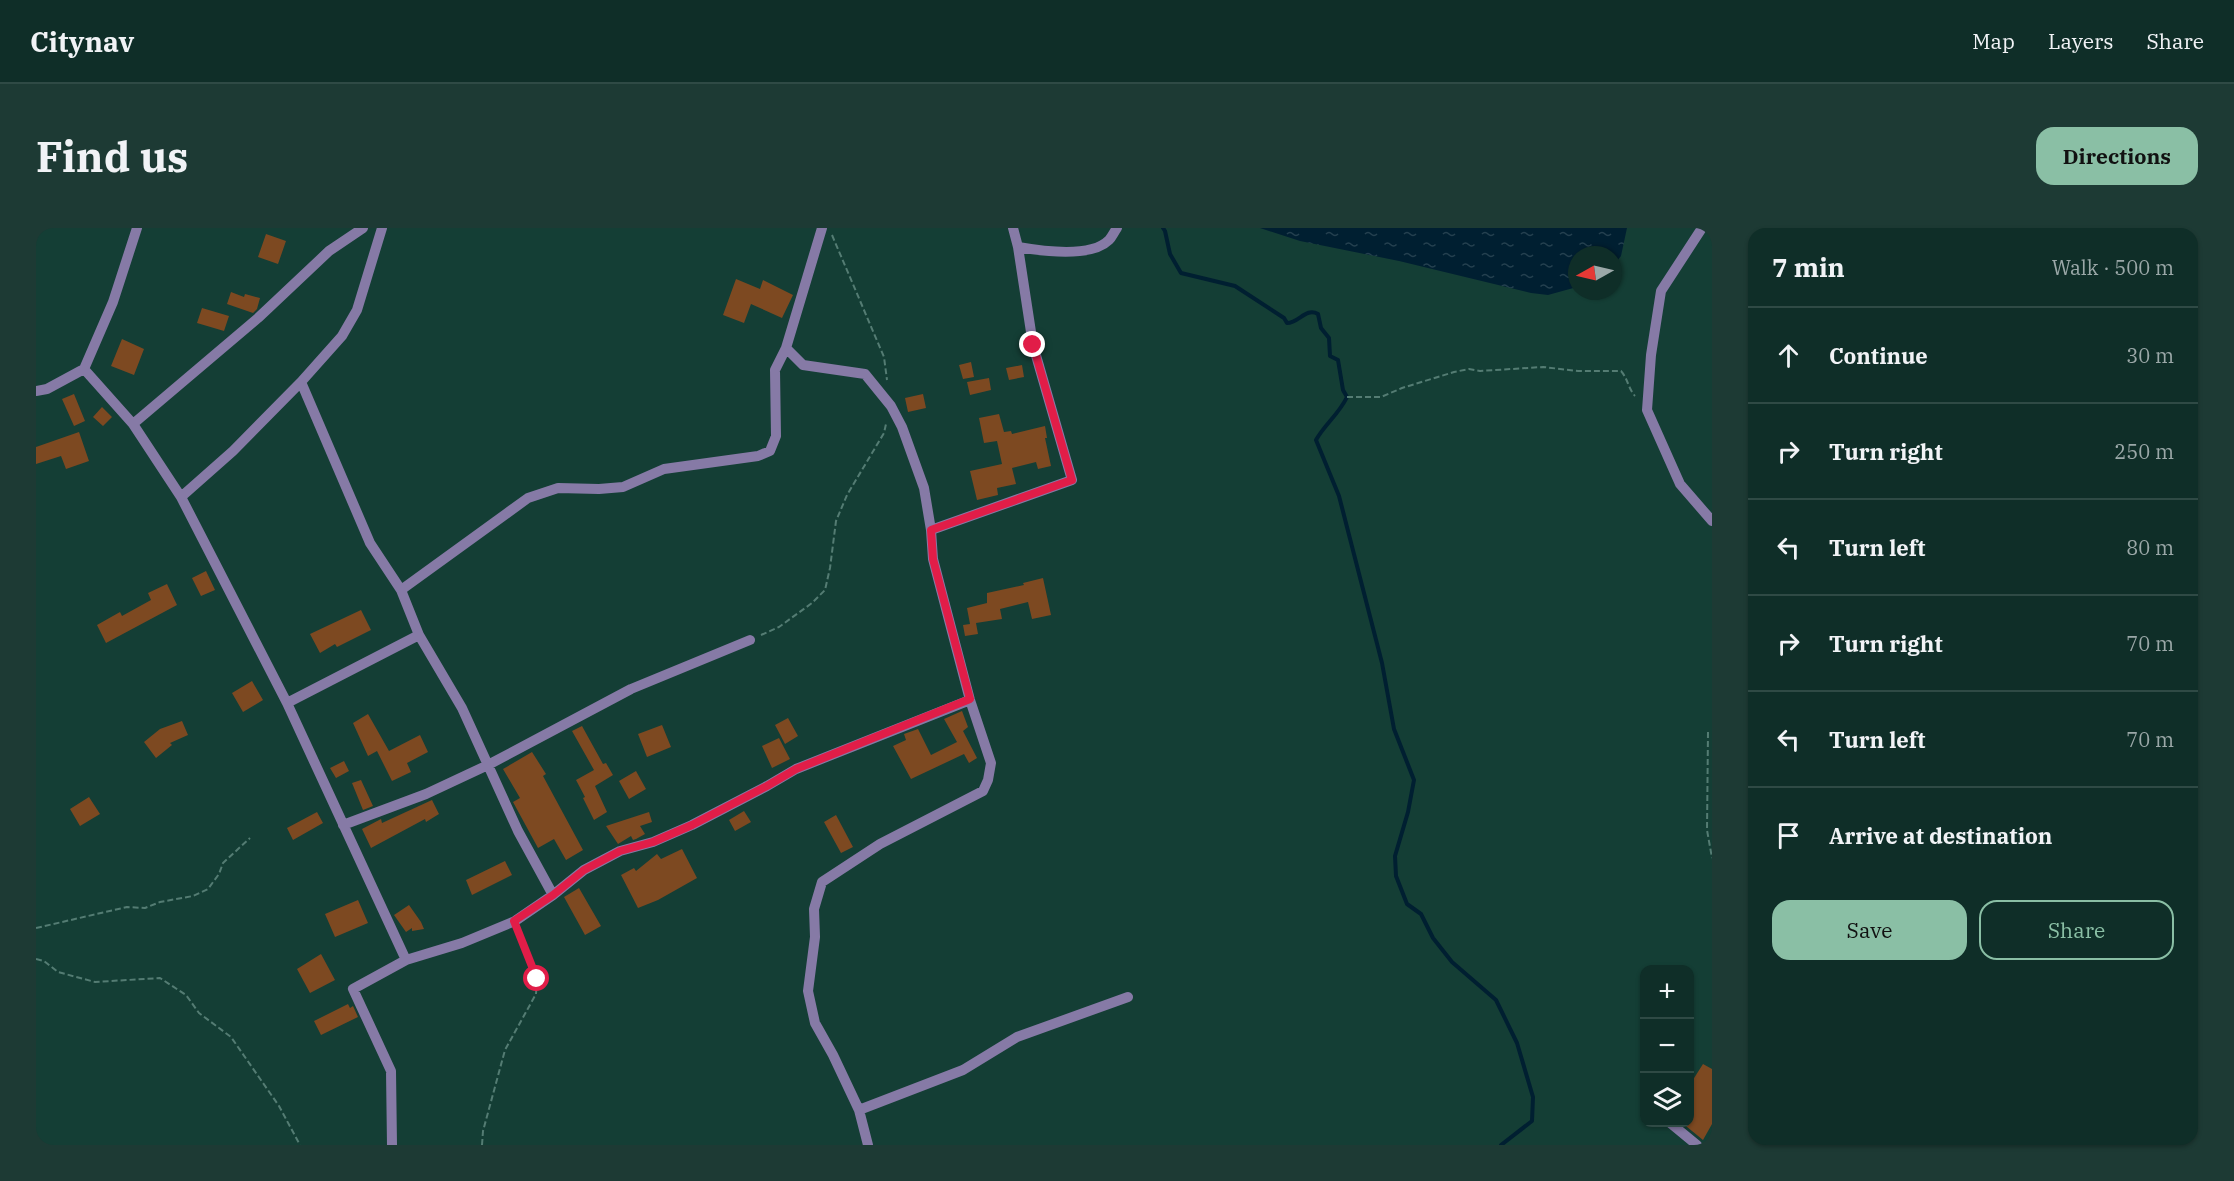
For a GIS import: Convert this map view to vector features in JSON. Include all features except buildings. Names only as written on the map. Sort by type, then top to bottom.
[{"type":"street","points":[[36,391],[47,389],[84,369],[113,302],[137,228]]},
{"type":"street","points":[[133,424],[258,318],[329,251],[363,228]]},
{"type":"street","points":[[181,497],[233,451],[301,382],[342,336],[357,310],[382,228]]},
{"type":"street","points":[[401,590],[528,498],[558,488],[623,487],[664,469],[758,456],[770,451],[776,436],[775,370],[786,348],[822,228]]},
{"type":"street","points":[[931,530],[1072,480],[1033,345],[1013,228]]},
{"type":"street","points":[[1018,247],[1045,251],[1091,249],[1108,241],[1117,228]]},
{"type":"street","points":[[1702,228],[1661,291],[1651,355],[1647,410],[1680,484],[1712,521]]},
{"type":"street","points":[[786,348],[803,365],[865,374],[891,406],[902,427],[924,488],[933,559],[970,699],[991,762],[988,780],[983,791],[880,844],[822,882],[814,909],[815,937],[808,991],[815,1023],[859,1110],[868,1145]]},
{"type":"street","points":[[84,369],[133,424],[181,497],[287,704],[406,960]]},
{"type":"street","points":[[301,382],[370,543],[401,590],[419,635],[462,708],[518,831],[553,895]]},
{"type":"street","points":[[287,704],[419,635]]},
{"type":"street","points":[[344,825],[426,794],[488,765],[631,689],[750,640]]},
{"type":"street","points":[[392,1145],[391,1071],[352,989],[406,960],[462,943],[514,921],[553,895],[584,870],[620,851],[653,842],[692,825],[796,769],[970,699]]},
{"type":"street","points":[[859,1110],[963,1070],[1017,1037],[1128,997]]},
{"type":"street","points":[[1675,1127],[1697,1145]]},
{"type":"path","points":[[750,640],[779,627],[812,603],[825,590],[837,521],[847,495],[884,433],[891,406],[884,357],[830,228]]},
{"type":"path","points":[[1347,397],[1381,397],[1401,388],[1454,372],[1544,367],[1578,371],[1621,371],[1627,378],[1629,390],[1647,410]]},
{"type":"path","points":[[1708,732],[1707,830],[1712,858]]},
{"type":"path","points":[[36,928],[127,907],[145,908],[160,902],[193,896],[208,889],[223,863],[250,838]]},
{"type":"path","points":[[483,1145],[483,1131],[505,1050],[536,994],[537,979],[514,921]]},
{"type":"path","points":[[36,959],[44,961],[58,972],[95,982],[160,978],[186,995],[199,1013],[231,1037],[279,1106],[300,1145]]},
{"type":"water","points":[[1260,228],[1627,228],[1622,251],[1622,246],[1568,246],[1568,289],[1548,295],[1300,241]]},
{"type":"waterway","points":[[1163,228],[1170,254],[1181,273],[1235,286],[1284,318],[1287,323],[1310,312],[1318,314],[1321,328],[1329,338],[1330,356],[1338,360],[1343,390],[1347,397],[1316,440],[1339,496],[1382,663],[1394,729],[1414,780],[1408,812],[1395,856],[1396,876],[1407,904],[1421,914],[1433,938],[1452,962],[1496,1000],[1517,1043],[1533,1097],[1532,1121],[1501,1145]]},
{"type":"route","points":[[537,979],[514,921],[553,895],[584,870],[620,851],[653,842],[692,825],[796,769],[970,699],[933,559],[931,530],[1072,480],[1033,345]]}]
